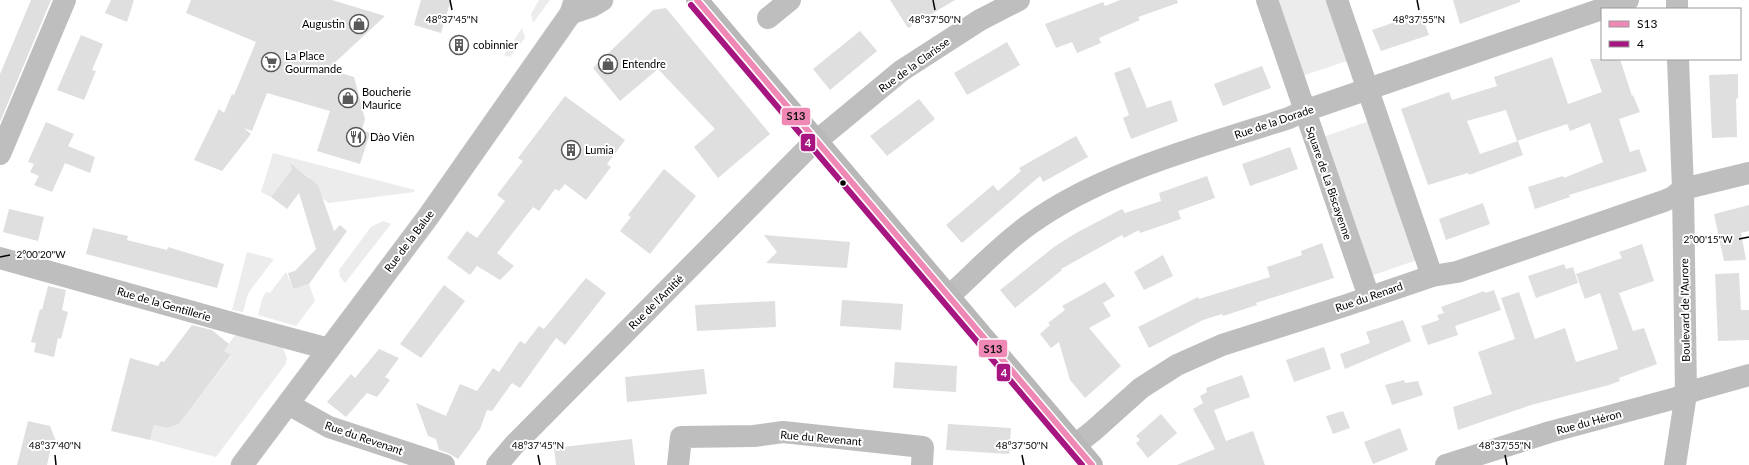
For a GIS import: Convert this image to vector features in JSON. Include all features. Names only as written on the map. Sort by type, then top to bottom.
[{"type":"street","points":[[0,154],[65,0]]},
{"type":"street","name":"Rue de la Balue","points":[[242,465],[428,217],[573,6],[592,6],[602,0]]},
{"type":"street","points":[[697,0],[1092,465]]},
{"type":"street","points":[[768,18],[790,0]]},
{"type":"street","name":"Rue de la Clarisse","points":[[817,141],[901,71],[974,24],[1019,0]]},
{"type":"street","name":"Square de La Biscayenne","points":[[1267,0],[1369,297]]},
{"type":"street","points":[[1336,0],[1432,276]]},
{"type":"street","name":"Rue de la Dorade","points":[[1605,8],[1628,0]]},
{"type":"street","name":"Rue de la Dorade","points":[[949,296],[999,249],[1030,224],[1070,199],[1116,178],[1173,156],[1289,118],[1304,111],[1601,9]]},
{"type":"street","name":"Boulevard de l'Aurore","points":[[1675,465],[1686,394],[1683,189],[1678,60]]},
{"type":"street","name":"Rue de l'Amitié","points":[[497,465],[514,445],[801,155],[817,141]]},
{"type":"street","name":"Rue du Renard","points":[[1075,445],[1093,432],[1141,388],[1176,365],[1222,345],[1432,276],[1457,272],[1664,201],[1673,197],[1683,189],[1749,173]]},
{"type":"street","name":"Rue de la Gentillerie","points":[[0,258],[243,326],[329,348]]},
{"type":"street","name":"Rue du Héron","points":[[1446,465],[1550,432],[1676,398],[1749,375]]},
{"type":"street","name":"Rue du Revenant","points":[[288,404],[329,427],[444,465]]},
{"type":"street","name":"Rue du Revenant","points":[[678,465],[681,438],[754,436],[783,432],[922,447],[922,465]]},
{"type":"shaded area","points":[[539,0],[550,0],[533,23],[531,14]]},
{"type":"shaded area","points":[[1274,0],[1330,0],[1350,60],[1299,77]]},
{"type":"shaded area","points":[[522,28],[525,38],[510,57],[504,55]]},
{"type":"shaded area","points":[[1369,121],[1417,260],[1368,277],[1320,138]]},
{"type":"shaded area","points":[[273,153],[415,190],[414,192],[329,203],[304,186],[310,178],[294,166],[271,197],[261,192]]},
{"type":"shaded area","points":[[383,221],[391,224],[345,283],[340,277],[339,270],[371,227]]},
{"type":"shaded area","points":[[247,252],[274,259],[248,294],[243,312],[232,310]]},
{"type":"shaded area","points":[[286,272],[293,289],[309,284],[315,301],[296,326],[258,315],[262,299],[266,292],[270,293]]},
{"type":"shaded area","points":[[235,335],[283,348],[287,359],[285,365],[216,457],[150,440],[154,425],[167,428],[179,424],[231,356],[224,351]]},
{"type":"building","points":[[31,0],[51,0],[0,122],[0,74]]},
{"type":"building","points":[[111,0],[134,0],[127,22],[105,13]]},
{"type":"building","points":[[191,0],[332,0],[385,16],[328,69],[354,77],[365,119],[362,130],[370,133],[360,164],[317,151],[330,111],[267,93],[252,131],[244,128],[251,134],[222,171],[194,160],[219,109],[224,113],[232,94],[234,95],[256,42],[186,13]]},
{"type":"building","points":[[421,0],[451,0],[441,33],[414,25]]},
{"type":"building","points":[[890,0],[955,0],[908,28]]},
{"type":"building","points":[[1120,0],[1177,0],[1178,3],[1138,17],[1140,20],[1099,38],[1101,43],[1077,53],[1072,42],[1056,48],[1045,24],[1103,2],[1105,6]]},
{"type":"building","points":[[1453,0],[1520,0],[1520,2],[1460,24]]},
{"type":"building","points":[[666,8],[770,134],[718,178],[694,147],[715,129],[658,69],[620,101],[593,68],[653,10]]},
{"type":"building","points":[[1421,13],[1429,35],[1381,51],[1372,30]]},
{"type":"building","points":[[860,31],[877,51],[830,90],[813,69]]},
{"type":"building","points":[[81,35],[103,44],[92,70],[96,71],[84,100],[57,90]]},
{"type":"building","points":[[1007,42],[1020,65],[967,95],[954,73]]},
{"type":"building","points":[[1552,57],[1568,104],[1602,92],[1590,59],[1620,60],[1632,96],[1633,95],[1640,112],[1619,119],[1630,152],[1639,149],[1647,171],[1569,195],[1570,197],[1535,209],[1528,187],[1563,176],[1564,178],[1603,162],[1590,123],[1570,131],[1567,124],[1517,141],[1506,110],[1467,121],[1480,154],[1518,141],[1523,155],[1469,175],[1468,173],[1428,185],[1401,109],[1449,92],[1452,100],[1497,86],[1494,77]]},
{"type":"building","points":[[1262,66],[1271,88],[1223,106],[1214,84]]},
{"type":"building","points":[[1130,67],[1147,108],[1171,100],[1178,121],[1131,139],[1123,118],[1129,115],[1114,73]]},
{"type":"building","points":[[1738,74],[1738,99],[1736,98],[1737,137],[1712,138],[1709,75]]},
{"type":"building","name":"Lumia","points":[[565,96],[625,140],[607,164],[611,167],[586,200],[565,184],[559,191],[555,189],[539,211],[533,207],[497,253],[514,266],[500,280],[477,266],[470,275],[447,258],[467,231],[477,238],[505,201],[497,195],[523,161],[518,158]]},
{"type":"building","points":[[919,99],[935,119],[887,156],[870,136]]},
{"type":"building","points":[[46,122],[74,134],[68,146],[95,157],[90,173],[65,163],[52,192],[34,185],[39,176],[30,172],[34,164],[28,162]]},
{"type":"building","points":[[1076,136],[1088,157],[1043,182],[1040,176],[962,243],[946,225],[993,185],[998,191],[1021,171],[1019,168]]},
{"type":"building","points":[[1290,147],[1298,169],[1250,186],[1242,164]]},
{"type":"building","points":[[290,163],[318,185],[334,231],[340,225],[347,231],[309,284],[293,289],[288,273],[295,271],[316,249],[299,193],[287,209],[271,197],[292,169]]},
{"type":"building","points":[[664,169],[696,196],[650,254],[620,231],[631,217],[628,215]]},
{"type":"building","points":[[1207,176],[1215,198],[1178,211],[1181,219],[1140,233],[1139,230],[1124,238],[1122,235],[1061,269],[1062,270],[1015,308],[1000,290],[1054,247],[1076,233],[1122,209],[1125,213],[1161,201],[1159,193]]},
{"type":"building","points":[[1483,203],[1490,224],[1446,240],[1439,219]]},
{"type":"building","points":[[1749,205],[1749,231],[1741,233],[1746,260],[1724,261],[1714,214]]},
{"type":"building","points":[[9,209],[44,217],[38,241],[3,232]]},
{"type":"building","points":[[93,228],[128,236],[127,240],[167,250],[168,247],[224,264],[217,288],[86,254]]},
{"type":"building","points":[[764,235],[850,242],[847,268],[766,263],[777,252]]},
{"type":"building","points":[[1322,243],[1334,278],[1256,303],[1257,305],[1223,316],[1222,314],[1203,320],[1149,348],[1138,327],[1198,297],[1199,299],[1270,277],[1267,267],[1302,255],[1301,251]]},
{"type":"building","points":[[1642,244],[1654,281],[1619,293],[1633,331],[1644,328],[1657,364],[1619,378],[1620,381],[1609,385],[1531,405],[1458,430],[1453,407],[1492,394],[1478,352],[1515,339],[1501,298],[1519,292],[1535,339],[1565,328],[1576,362],[1618,349],[1600,293],[1585,299],[1576,274],[1622,258],[1619,252]]},
{"type":"building","points":[[1163,255],[1173,276],[1144,290],[1134,272]]},
{"type":"building","points":[[1564,264],[1566,269],[1573,267],[1578,283],[1536,298],[1528,276]]},
{"type":"building","points":[[1739,273],[1741,310],[1749,310],[1749,340],[1718,341],[1715,274]]},
{"type":"building","points":[[586,278],[606,293],[565,345],[556,338],[520,388],[512,383],[492,411],[487,410],[480,429],[458,459],[439,450],[436,439],[428,436],[416,403],[446,416],[460,384],[477,391],[493,368],[499,372],[520,341],[525,344],[539,326],[544,329]]},
{"type":"building","points":[[1105,282],[1115,296],[1103,303],[1111,316],[1089,328],[1121,366],[1085,398],[1070,380],[1059,342],[1051,348],[1040,334],[1050,325],[1048,323],[1065,310],[1062,306]]},
{"type":"building","points":[[444,285],[465,301],[421,358],[400,344]]},
{"type":"building","points":[[48,286],[66,290],[62,310],[68,312],[61,339],[58,338],[54,357],[34,352],[36,343],[31,342],[40,309],[42,310]]},
{"type":"building","points":[[1494,290],[1501,310],[1455,326],[1458,335],[1428,345],[1421,326],[1439,320],[1437,315],[1444,313],[1441,307],[1484,291],[1485,293]]},
{"type":"building","points":[[842,300],[903,304],[901,330],[840,326]]},
{"type":"building","points":[[775,301],[776,327],[697,331],[695,305]]},
{"type":"building","points":[[1403,320],[1411,341],[1345,369],[1340,354],[1370,343],[1366,332]]},
{"type":"building","points":[[192,325],[212,330],[229,344],[224,351],[231,355],[179,424],[167,428],[154,425],[150,440],[111,431],[130,358],[158,366],[161,361],[164,362]]},
{"type":"building","points":[[1324,347],[1331,369],[1294,382],[1286,360]]},
{"type":"building","points":[[379,349],[399,358],[385,377],[390,380],[377,397],[367,393],[346,417],[327,402],[351,374],[355,378]]},
{"type":"building","points":[[895,362],[957,366],[956,392],[893,388]]},
{"type":"building","points":[[704,369],[707,394],[627,402],[625,377]]},
{"type":"building","points":[[1242,375],[1250,397],[1214,410],[1226,441],[1253,431],[1265,465],[1177,465],[1215,449],[1193,409],[1203,403],[1200,396],[1207,392],[1206,388]]},
{"type":"building","points":[[1404,380],[1405,383],[1418,381],[1423,395],[1392,405],[1385,385]]},
{"type":"building","points":[[1343,411],[1350,428],[1333,434],[1326,416]]},
{"type":"building","points":[[1161,414],[1177,433],[1148,458],[1136,443],[1140,440],[1136,436]]},
{"type":"building","points":[[28,421],[50,426],[56,441],[52,443],[47,465],[17,465]]},
{"type":"building","points":[[948,424],[1011,428],[1009,454],[946,450]]},
{"type":"building","points":[[1400,428],[1408,450],[1373,464],[1364,442]]},
{"type":"building","points":[[632,439],[635,465],[556,465],[554,448]]},
{"type":"transit line","name":"S13","points":[[697,0],[1092,465]]},
{"type":"transit line","name":"4","points":[[691,5],[1082,465]]},
{"type":"place","name":"Augustin","points":[[359,24]]},
{"type":"place","name":"cobinnier","points":[[459,45]]},
{"type":"place","name":"La Place Gourmande","points":[[271,62]]},
{"type":"place","name":"Entendre","points":[[608,64]]},
{"type":"place","name":"Boucherie Maurice","points":[[348,98]]},
{"type":"place","name":"Dào Viên","points":[[356,137]]},
{"type":"place","name":"Lumia","points":[[571,150]]}]
